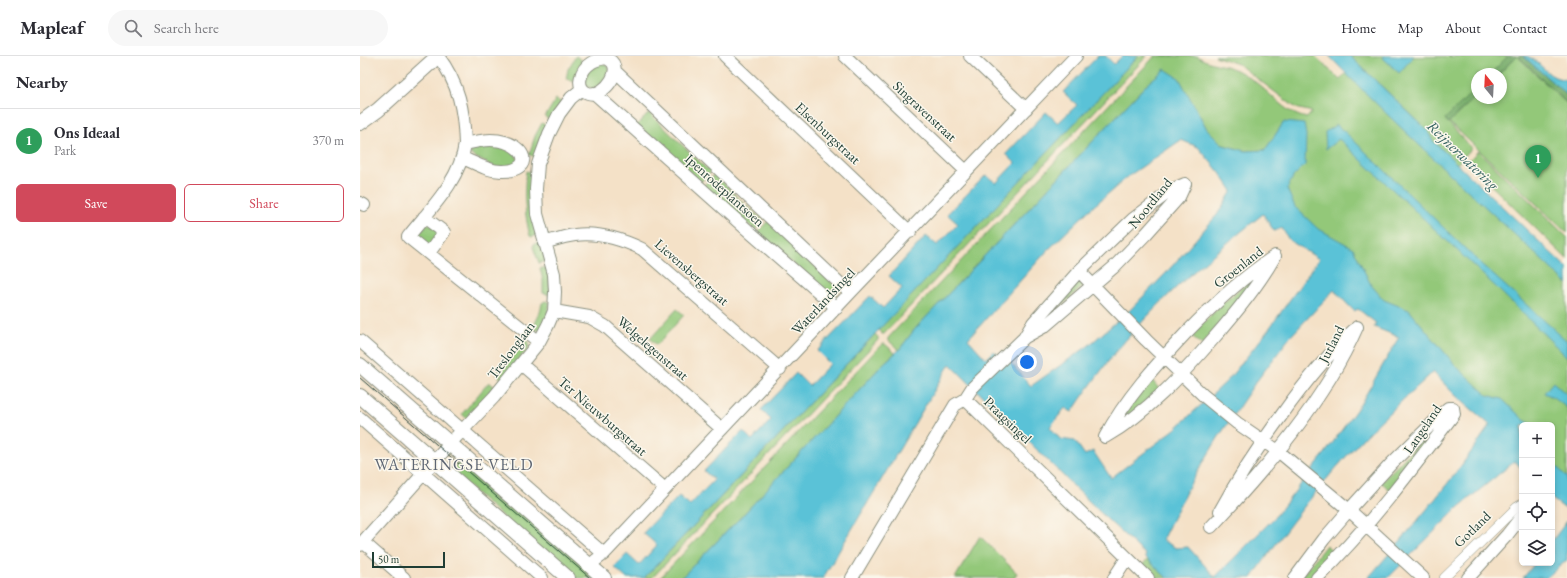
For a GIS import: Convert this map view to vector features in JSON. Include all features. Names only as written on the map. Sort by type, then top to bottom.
[{"type":"street","points":[[360,123],[378,110],[438,56],[448,69],[460,98],[465,144],[463,158],[444,192],[408,236],[539,342]]},
{"type":"street","name":"Elsenburgstraat","points":[[726,56],[910,232]]},
{"type":"street","name":"Singravenstraat","points":[[845,56],[966,171]]},
{"type":"street","points":[[970,56],[1026,109]]},
{"type":"street","name":"Waterlandsingel","points":[[590,566],[604,554],[1076,56]]},
{"type":"street","points":[[611,58],[615,71],[613,78],[605,87],[594,93],[589,93],[582,89],[580,83],[581,76],[585,68],[598,59],[611,58]]},
{"type":"street","name":"Ipenrodeplantsoen","points":[[615,71],[850,293]]},
{"type":"street","name":"Treslonglaan","points":[[362,543],[450,443],[494,397],[539,342],[554,311],[555,292],[554,274],[537,214],[536,189],[538,164],[549,134],[559,114],[571,98],[582,89]]},
{"type":"street","name":"Ipenrodeplantsoen","points":[[594,93],[837,308]]},
{"type":"street","points":[[463,158],[487,169],[501,172],[515,169],[522,165],[524,161],[524,155],[517,148],[504,142],[490,140],[465,144]]},
{"type":"street","points":[[524,161],[538,164]]},
{"type":"street","name":"Noordland","points":[[965,399],[972,388],[1024,338],[1033,323],[1079,271],[1133,219],[1173,189],[1185,184],[1178,197],[1146,234],[1114,267],[1045,326],[1024,338]]},
{"type":"street","points":[[424,217],[444,232],[429,253]]},
{"type":"street","name":"Lievensbergstraat","points":[[544,243],[576,235],[599,235],[624,240],[642,249],[780,369]]},
{"type":"street","name":"Groenland","points":[[1275,256],[1261,281],[1182,374],[1124,426],[1105,437],[1123,407],[1144,379],[1164,357],[1204,314],[1251,272],[1275,256]]},
{"type":"street","points":[[1079,271],[1119,313],[1204,396],[1237,423],[1278,451],[1349,510],[1423,578]]},
{"type":"street","name":"Welgelegenstraat","points":[[554,311],[589,317],[605,326],[722,429]]},
{"type":"street","name":"Jutland","points":[[1358,327],[1346,352],[1317,398],[1278,451],[1211,527],[1263,441],[1303,386],[1337,346],[1358,327]]},
{"type":"street","points":[[360,341],[604,554]]},
{"type":"street","name":"Ter Nieuwburgstraat","points":[[521,364],[665,489]]},
{"type":"street","points":[[360,365],[604,578]]},
{"type":"street","points":[[360,396],[568,578]]},
{"type":"street","name":"Praagsingel","points":[[852,578],[955,405],[965,399],[1148,578]]},
{"type":"street","name":"Langeland","points":[[1295,578],[1324,539],[1391,464],[1448,408],[1453,408],[1454,414],[1409,474],[1366,526],[1317,578]]},
{"type":"street","points":[[360,418],[542,578]]},
{"type":"street","name":"Gotland","points":[[1444,578],[1519,506]]},
{"type":"street","name":"Gotland","points":[[1468,578],[1519,520]]},
{"type":"street","points":[[362,543],[404,578]]},
{"type":"street","points":[[1114,578],[1127,558]]},
{"type":"green space","points":[[576,56],[582,61],[574,81],[566,79],[568,69]]},
{"type":"green space","points":[[1138,56],[1147,56],[884,334],[882,334],[878,330]]},
{"type":"green space","points":[[1155,56],[1197,56],[1209,62],[1232,68],[1258,84],[1291,112],[1307,118],[1312,112],[1296,108],[1238,64],[1215,56],[1315,56],[1340,80],[1347,72],[1567,280],[1567,483],[1555,472],[1555,422],[1519,422],[1519,437],[1251,182],[1284,122],[1265,150],[1246,151],[1223,145],[1207,129],[1195,107],[1148,83],[915,329],[899,350],[888,340],[888,338]]},
{"type":"green space","points":[[1350,56],[1508,56],[1496,68],[1471,68],[1471,93],[1445,119],[1472,148],[1457,164],[1432,140],[1428,131]]},
{"type":"green space","points":[[1508,56],[1517,56],[1504,68],[1496,68]]},
{"type":"green space","points":[[1517,56],[1567,104],[1567,233],[1449,122],[1471,102],[1471,104],[1507,104],[1507,68],[1505,68]]},
{"type":"green space","points":[[1518,56],[1523,56],[1567,95],[1567,103]]},
{"type":"green space","points":[[600,62],[609,67],[609,74],[603,82],[594,89],[585,86],[587,71]]},
{"type":"green space","points":[[1471,93],[1471,101],[1448,123],[1445,119]]},
{"type":"green space","points":[[556,99],[562,103],[551,121],[545,117]]},
{"type":"green space","points":[[649,113],[707,169],[710,167],[713,170],[701,182],[637,125]]},
{"type":"green space","points":[[542,123],[548,127],[537,157],[529,155],[535,136]]},
{"type":"green space","points":[[480,145],[500,146],[515,153],[520,163],[500,170],[471,155],[471,151]]},
{"type":"green space","points":[[1478,151],[1567,237],[1567,259],[1467,162]]},
{"type":"green space","points":[[526,171],[534,173],[538,235],[532,237],[530,236],[526,211]]},
{"type":"green space","points":[[715,174],[742,202],[764,221],[755,230],[703,186]]},
{"type":"green space","points":[[768,221],[840,290],[832,298],[758,232]]},
{"type":"green space","points":[[428,223],[442,234],[431,249],[416,237]]},
{"type":"green space","points":[[540,242],[546,261],[539,263],[533,247],[534,244]]},
{"type":"green space","points":[[540,268],[548,268],[551,295],[543,293],[543,281]]},
{"type":"green space","points":[[1262,271],[1263,272],[1202,345],[1192,336],[1192,334],[1222,304]]},
{"type":"green space","points":[[1079,280],[1084,285],[1038,327],[1074,281]]},
{"type":"green space","points":[[545,301],[550,302],[548,314],[541,329],[532,331],[542,303]]},
{"type":"green space","points":[[677,309],[684,315],[657,345],[650,339]]},
{"type":"green space","points":[[875,334],[878,337],[878,340],[652,578],[644,578]]},
{"type":"green space","points":[[527,339],[529,348],[502,379],[496,374]]},
{"type":"green space","points":[[882,344],[885,344],[895,353],[742,516],[681,578],[660,578]]},
{"type":"green space","points":[[1151,379],[1160,390],[1120,422],[1133,402]]},
{"type":"green space","points":[[489,382],[495,387],[467,419],[462,414]]},
{"type":"green space","points":[[1450,412],[1391,491],[1381,482]]},
{"type":"green space","points":[[462,458],[600,578],[572,578],[451,471]]},
{"type":"green space","points":[[980,536],[1017,573],[1014,578],[955,578]]},
{"type":"green space","points":[[1326,545],[1336,554],[1313,578],[1300,578]]},
{"type":"green space","points":[[1148,559],[1167,578],[1153,578],[1141,566]]},
{"type":"water","points":[[1098,56],[1106,56],[1114,64],[1122,56],[1138,56],[644,578],[626,578],[614,567],[627,554],[639,565],[657,545],[643,533],[679,496],[690,505],[714,480],[704,471],[743,431],[752,440],[771,420],[761,410],[796,373],[809,386],[830,364],[817,351],[870,296],[883,308],[902,288],[889,276],[926,236],[937,245],[958,224],[947,214],[986,175],[996,183],[1015,163],[1006,154],[1046,112],[1058,123],[1077,105],[1063,92]]},
{"type":"water","points":[[1329,56],[1350,56],[1428,131],[1432,140],[1567,268],[1567,284],[1417,143]]},
{"type":"water","points":[[1414,56],[1399,73],[1382,57]]},
{"type":"water","points":[[1523,56],[1536,61],[1547,72],[1556,78],[1567,81],[1567,95]]},
{"type":"water","points":[[1165,69],[1179,78],[1207,129],[1223,145],[1246,151],[1265,150],[1284,122],[1304,124],[1306,135],[1305,165],[1293,177],[1287,189],[1295,207],[1317,228],[1353,248],[1371,285],[1384,300],[1409,310],[1456,366],[1487,395],[1502,399],[1528,422],[1519,422],[1519,466],[1515,461],[1460,506],[1388,578],[1368,578],[1432,503],[1462,465],[1490,425],[1455,395],[1433,372],[1366,435],[1320,486],[1252,578],[1167,578],[1145,557],[1146,555],[1108,520],[950,364],[823,578],[681,578],[742,516],[884,363],[899,350],[915,329],[1148,83]],"holes":[[[1181,140],[1198,147],[1220,173],[1232,191],[1217,215],[1166,273],[1129,311],[1088,346],[1031,386],[1010,362],[993,351],[986,359],[968,339],[1047,251],[1088,211],[1130,175]],[[1263,214],[1274,231],[1282,228],[1289,240],[1319,259],[1266,333],[1227,381],[1175,429],[1111,478],[1093,451],[1085,455],[1075,441],[1060,439],[1050,427],[1065,408],[1072,412],[1116,352],[1159,305],[1202,264]],[[1334,290],[1354,311],[1358,309],[1376,323],[1374,327],[1399,337],[1361,403],[1326,452],[1275,517],[1215,577],[1188,547],[1176,548],[1162,540],[1189,486],[1218,438],[1253,386],[1290,337]]]},
{"type":"water","points":[[1336,125],[1481,264],[1567,341],[1567,357],[1497,288],[1339,139],[1326,149],[1325,132]]},
{"type":"water","points":[[1553,382],[1567,395],[1567,408],[1553,397],[1544,393]]},
{"type":"water","points":[[1555,464],[1567,477],[1567,510],[1555,501]]},
{"type":"water","points":[[1567,521],[1567,560],[1546,578],[1523,578],[1533,566],[1555,566],[1555,537]]},
{"type":"tram line","points":[[360,378],[590,578]]},
{"type":"place","name":"Ons Ideaal","points":[[1538,178]]},
{"type":"district","name":"WATERINGSE VELD","points":[[454,464]]},
{"type":"water label","name":"Reijnerwatering","points":[[1463,155]]}]
